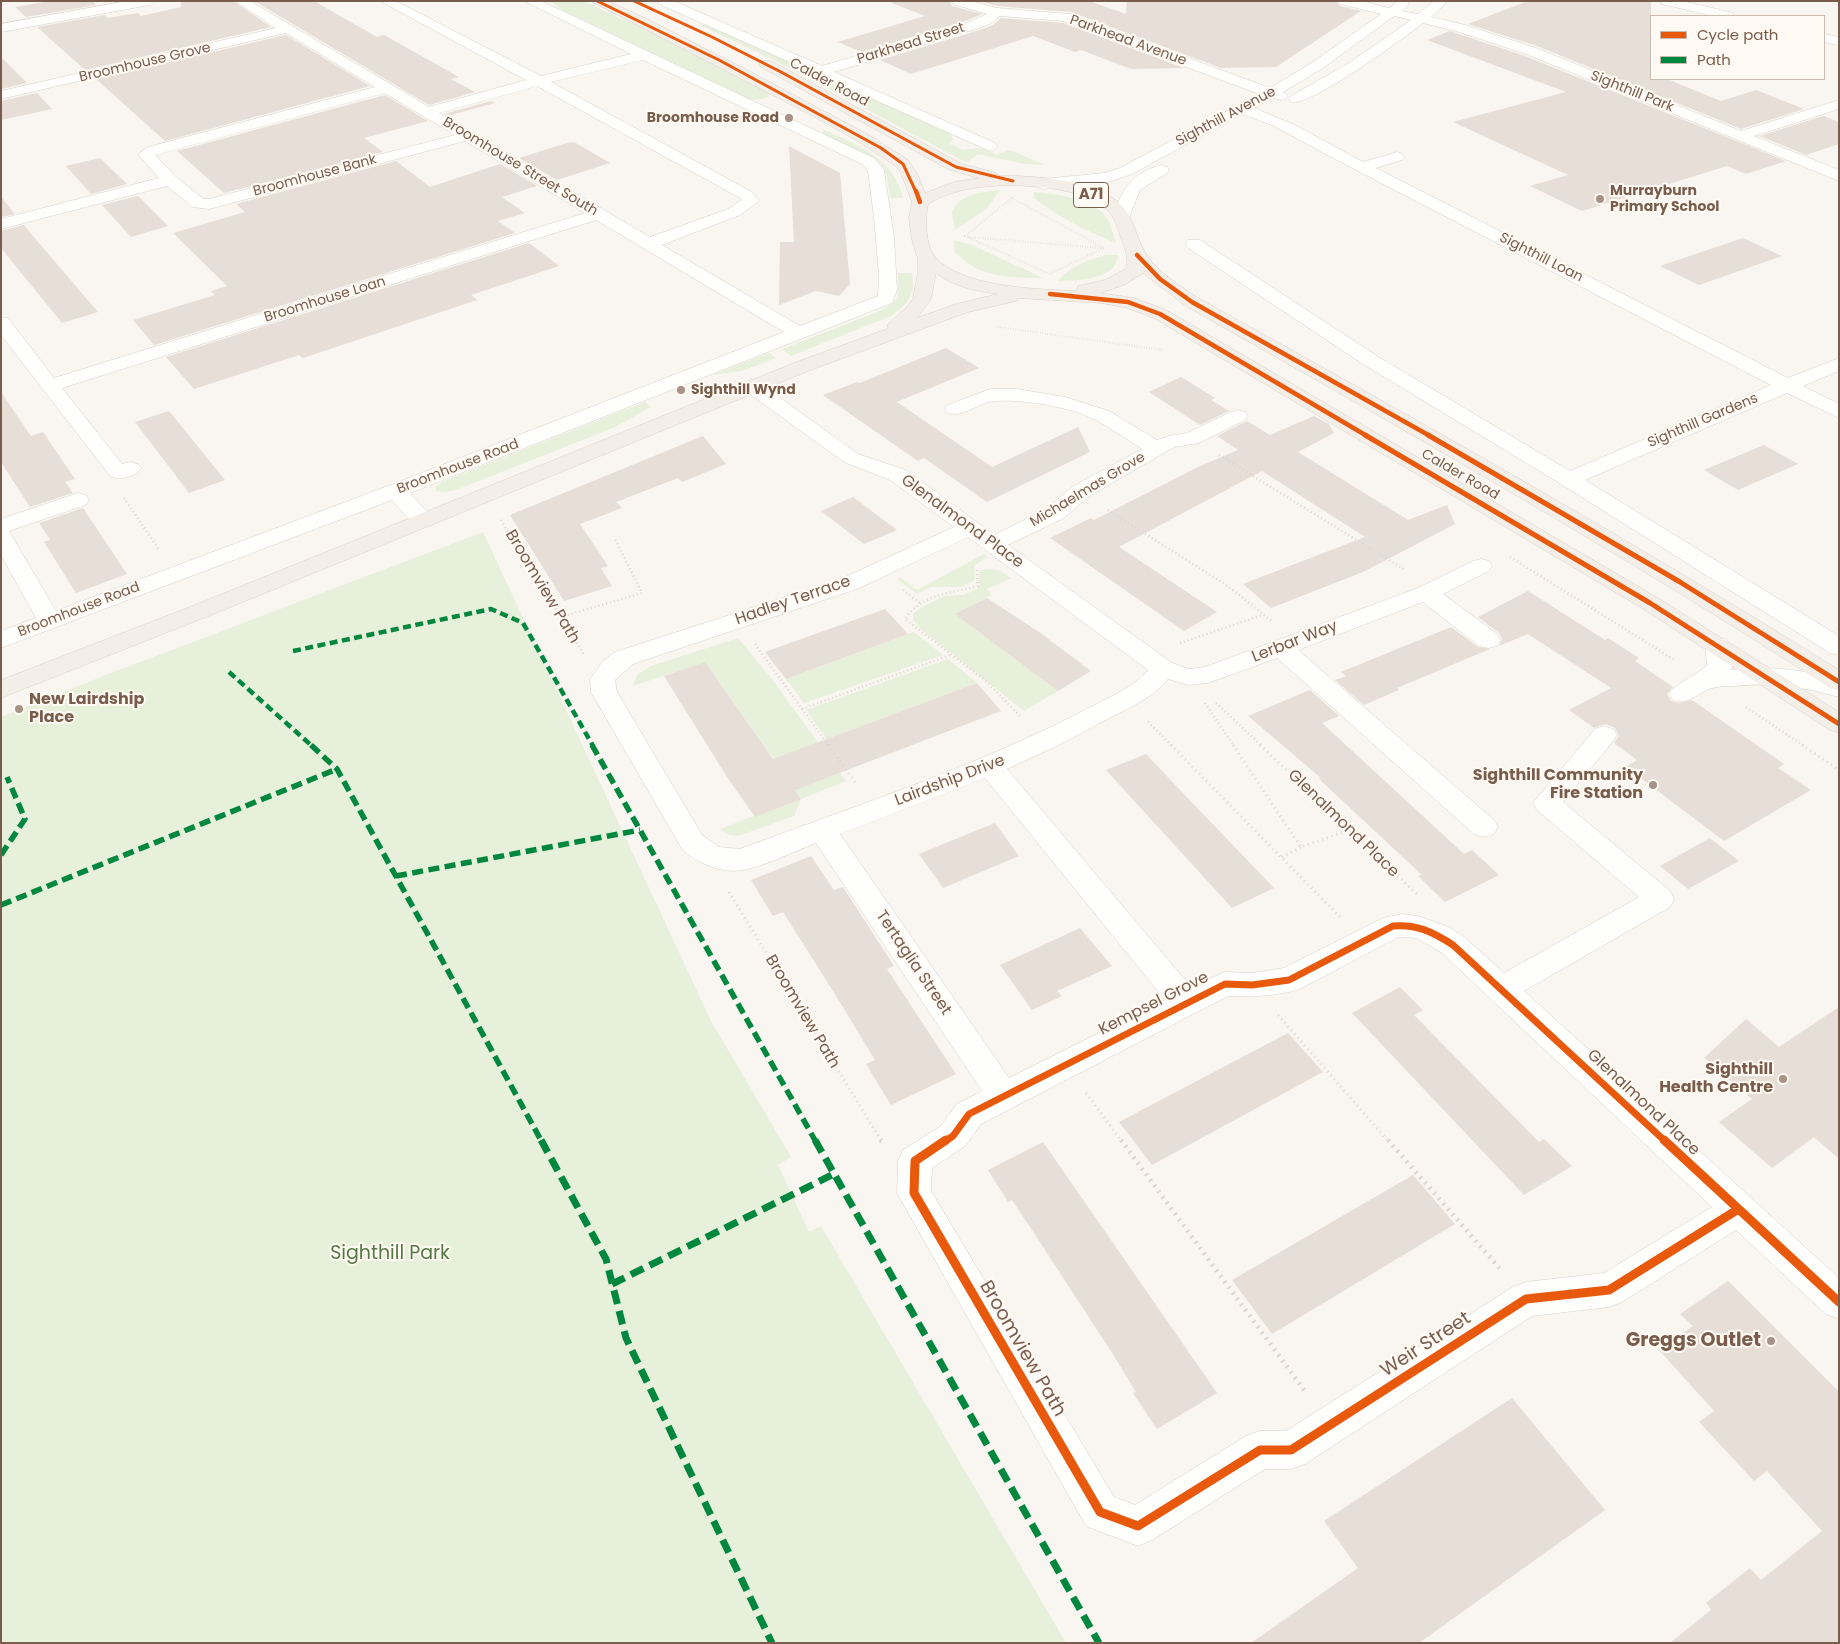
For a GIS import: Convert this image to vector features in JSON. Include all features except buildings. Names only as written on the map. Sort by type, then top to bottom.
[{"type":"main road","name":"Calder Road","points":[[597,1],[684,42],[820,114],[902,163],[909,173],[920,202],[918,218],[920,240],[927,259],[951,276],[974,285],[1027,294],[1050,294],[1128,302],[1160,314],[1539,536],[1717,645],[1839,724]]},
{"type":"main road","name":"Calder Road","points":[[634,1],[712,36],[773,67],[956,167],[1013,181]]},
{"type":"main road","name":"Calder Road","points":[[920,202],[928,196],[947,188],[972,182],[1013,181],[1043,184],[1085,192],[1108,202],[1122,216],[1137,255],[1160,279],[1192,302],[1588,527],[1691,588],[1839,682]]},
{"type":"main road","name":"Calder Road","points":[[1050,294],[1099,288],[1120,281],[1136,270],[1137,255]]},
{"type":"main road","points":[[886,336],[914,312],[923,299],[927,277],[927,259]]},
{"type":"main road","points":[[1,690],[754,388],[801,367],[962,308],[1027,294]]},
{"type":"street","points":[[1,28],[150,1]]},
{"type":"street","name":"Broomhouse Street South","points":[[241,1],[798,333]]},
{"type":"street","points":[[386,1],[746,195],[751,201],[734,212],[648,244]]},
{"type":"street","points":[[530,1],[645,55]]},
{"type":"street","name":"Calder Road","points":[[663,1],[822,71],[968,141],[990,146]]},
{"type":"street","name":"Parkhead Avenue","points":[[957,1],[997,12],[1065,17],[1295,100]]},
{"type":"street","points":[[1344,1],[1422,18]]},
{"type":"street","name":"Sighthill Avenue","points":[[1043,184],[1106,178],[1126,171],[1245,116],[1272,93],[1330,57],[1408,1]]},
{"type":"street","name":"Sighthill Avenue","points":[[1264,116],[1358,64],[1422,18],[1442,1]]},
{"type":"street","points":[[1666,1],[1724,15]]},
{"type":"street","points":[[44,6],[52,19]]},
{"type":"street","name":"Parkhead Street","points":[[822,71],[974,25],[987,20],[997,12]]},
{"type":"street","name":"Sighthill Park","points":[[1422,18],[1532,51],[1839,176]]},
{"type":"street","name":"Broomhouse Grove","points":[[1,95],[288,29]]},
{"type":"street","points":[[1825,38],[1839,42]]},
{"type":"street","points":[[426,112],[645,55]]},
{"type":"street","name":"Broomhouse Road","points":[[1,640],[396,491],[886,299],[890,293],[888,271],[877,178],[873,166],[868,161],[645,55]]},
{"type":"street","points":[[1330,57],[1358,64]]},
{"type":"street","name":"Broomhouse Bank","points":[[386,88],[153,150],[146,154],[170,180],[199,204],[209,204],[467,136]]},
{"type":"street","points":[[1740,136],[1839,104]]},
{"type":"street","name":"Sighthill Loan","points":[[1245,116],[1264,116],[1294,129],[1336,154],[1839,412]]},
{"type":"street","points":[[1363,167],[1397,157]]},
{"type":"street","name":"Sighthill Avenue","points":[[1122,216],[1129,191],[1137,182],[1174,163]]},
{"type":"street","points":[[1,224],[170,180]]},
{"type":"street","name":"Broomhouse Loan","points":[[51,385],[598,214]]},
{"type":"street","points":[[1194,244],[1225,273],[1569,479],[1839,647]]},
{"type":"street","points":[[1,322],[51,385],[124,470]]},
{"type":"street","name":"Sighthill Gardens","points":[[1569,479],[1839,364]]},
{"type":"street","name":"Glenalmond Place","points":[[754,388],[851,458],[898,475],[1153,662]]},
{"type":"street","points":[[955,409],[990,395],[1017,396],[1066,403],[1102,415],[1157,449]]},
{"type":"street","name":"Michaelmas Grove","points":[[997,547],[1056,513],[1080,492],[1169,442],[1192,439],[1238,416]]},
{"type":"street","points":[[396,491],[424,520]]},
{"type":"street","points":[[1,526],[78,500]]},
{"type":"street","name":"Hadley Terrace","points":[[612,666],[624,658],[850,584],[971,527]]},
{"type":"street","points":[[1,535],[50,621]]},
{"type":"street","name":"Lerbar Way","points":[[1153,662],[1188,677],[1208,675],[1431,590],[1481,566]]},
{"type":"street","points":[[1431,590],[1488,640]]},
{"type":"street","points":[[1682,694],[1707,680],[1720,667],[1717,645]]},
{"type":"street","points":[[1281,648],[1484,827]]},
{"type":"street","name":"Lairdship Drive","points":[[722,860],[742,860],[823,831],[990,766],[1046,741],[1125,699],[1152,682],[1153,662]]},
{"type":"street","points":[[612,666],[602,679],[604,692],[692,842],[704,853],[722,860]]},
{"type":"street","points":[[1707,680],[1764,675],[1809,680],[1839,689]]},
{"type":"street","points":[[1500,990],[1660,899],[1547,803],[1604,735]]},
{"type":"street","points":[[990,766],[1187,1004]]},
{"type":"street","name":"Tertaglia Street","points":[[823,831],[1003,1096]]},
{"type":"street","name":"Kempsel Grove","points":[[915,1161],[953,1136],[970,1114],[1225,984],[1252,985],[1289,980],[1393,926],[1408,924],[1426,928]]},
{"type":"street","name":"Glenalmond Place","points":[[1426,928],[1453,945],[1737,1210],[1839,1302]]},
{"type":"street","name":"Broomview Path","points":[[915,1161],[914,1192],[1100,1512],[1138,1526]]},
{"type":"street","name":"Weir Street","points":[[1138,1526],[1260,1450],[1291,1450],[1526,1299],[1610,1290],[1737,1210]]},
{"type":"path","points":[[965,236],[1012,198],[1104,248]]},
{"type":"path","points":[[965,236],[1104,248]]},
{"type":"path","points":[[965,236],[1050,274],[1104,248]]},
{"type":"path","points":[[989,326],[1169,350]]},
{"type":"path","points":[[1192,439],[1431,590]]},
{"type":"path","points":[[124,470],[115,486],[176,574]]},
{"type":"path","points":[[1080,492],[1229,587],[1250,603]]},
{"type":"path","points":[[560,617],[642,593],[615,539]]},
{"type":"path","points":[[997,547],[977,568],[978,586],[945,592],[920,603],[909,612],[905,619],[987,682],[1046,741]]},
{"type":"path","points":[[1503,553],[1707,680],[1839,770]]},
{"type":"path","points":[[1153,662],[1264,615]]},
{"type":"path","points":[[738,620],[875,810]]},
{"type":"path","points":[[802,709],[950,655]]},
{"type":"path","points":[[1188,677],[1301,847]]},
{"type":"path","points":[[1125,699],[1364,940]]},
{"type":"path","points":[[1282,857],[1301,847],[1349,830]]},
{"type":"path","points":[[1252,985],[1526,1299]]},
{"type":"path","points":[[1065,1064],[1330,1425]]},
{"type":"green space","points":[[550,1],[583,1],[644,29],[768,93],[768,97],[751,100],[562,10]]},
{"type":"green space","points":[[707,24],[951,133],[953,140],[949,143],[963,150],[981,148],[997,155],[1010,150],[1045,165],[1025,164],[978,154],[967,163],[784,65],[702,26]]},
{"type":"green space","points":[[822,129],[848,140],[872,154],[891,172],[903,198],[890,198],[886,174],[879,162],[824,135]]},
{"type":"green space","points":[[1000,190],[987,208],[955,230],[952,212],[960,201],[972,195]]},
{"type":"green space","points":[[1034,192],[1073,198],[1092,205],[1106,217],[1116,243],[1083,228],[1053,211],[1034,198]]},
{"type":"green space","points":[[954,240],[972,245],[1043,278],[1008,277],[985,272],[964,261],[955,252]]},
{"type":"green space","points":[[1107,255],[1118,255],[1116,264],[1103,274],[1085,279],[1058,281],[1068,272],[1087,261]]},
{"type":"green space","points":[[898,273],[912,273],[913,288],[906,303],[891,316],[791,356],[782,349],[882,310],[893,303],[898,296]]},
{"type":"green space","points":[[769,353],[776,358],[742,371],[712,375]]},
{"type":"green space","points":[[645,402],[651,407],[613,428],[456,490],[436,491],[435,487],[444,481]]},
{"type":"green space","name":"Sighthill Park","points":[[483,532],[711,1021],[791,1157],[778,1165],[809,1232],[821,1226],[1066,1643],[1,1643],[1,717],[106,675]]},
{"type":"green space","points":[[984,554],[987,557],[974,566],[975,580],[961,587],[931,587],[917,594],[897,579],[901,578],[917,590]]},
{"type":"green space","points":[[986,569],[999,570],[1011,578],[987,589],[992,595],[956,614],[1058,691],[1024,711],[923,631],[913,620],[913,614],[919,609],[944,596],[964,595],[979,588],[979,571]]},
{"type":"green space","points":[[914,632],[943,655],[804,703],[786,679]]},
{"type":"green space","points":[[738,638],[772,679],[846,781],[801,799],[794,816],[738,836],[729,835],[720,829],[801,798],[705,662],[633,686],[637,675],[651,666]]},
{"type":"green space","points":[[948,659],[977,683],[827,739],[806,710]]},
{"type":"marked path","points":[[293,651],[491,609],[523,623],[1099,1643]]},
{"type":"marked path","points":[[229,672],[337,769],[606,1259],[626,1338],[772,1643]]},
{"type":"marked path","points":[[1,905],[337,769]]},
{"type":"marked path","points":[[1,855],[25,819],[7,777]]},
{"type":"marked path","points":[[396,876],[640,830]]},
{"type":"marked path","points":[[612,1284],[834,1174]]},
{"type":"cycle path","points":[[597,1],[719,60],[881,148],[897,158],[906,168],[920,202]]},
{"type":"cycle path","points":[[634,1],[712,37],[781,72],[956,167],[1013,181]]},
{"type":"cycle path","points":[[1137,255],[1160,279],[1192,302],[1519,487],[1680,582],[1839,682]]},
{"type":"cycle path","points":[[1050,294],[1128,302],[1160,314],[1650,603],[1839,724]]},
{"type":"cycle path","points":[[1737,1210],[1609,1290],[1526,1299],[1291,1450],[1260,1450],[1138,1526],[1100,1512],[914,1193],[915,1161],[953,1136],[969,1114],[1225,984],[1252,985],[1289,980],[1393,926],[1418,927],[1453,945],[1839,1302]]},
{"type":"place","name":"Broomhouse Road","points":[[789,118]]},
{"type":"place","name":"Murrayburn Primary School","points":[[1600,199]]},
{"type":"place","name":"Sighthill Wynd","points":[[681,390]]},
{"type":"place","name":"New Lairdship Place","points":[[19,709]]},
{"type":"place","name":"Sighthill Community Fire Station","points":[[1653,785]]},
{"type":"place","name":"Sighthill Health Centre","points":[[1783,1079]]},
{"type":"place","name":"Greggs Outlet","points":[[1771,1341]]}]
